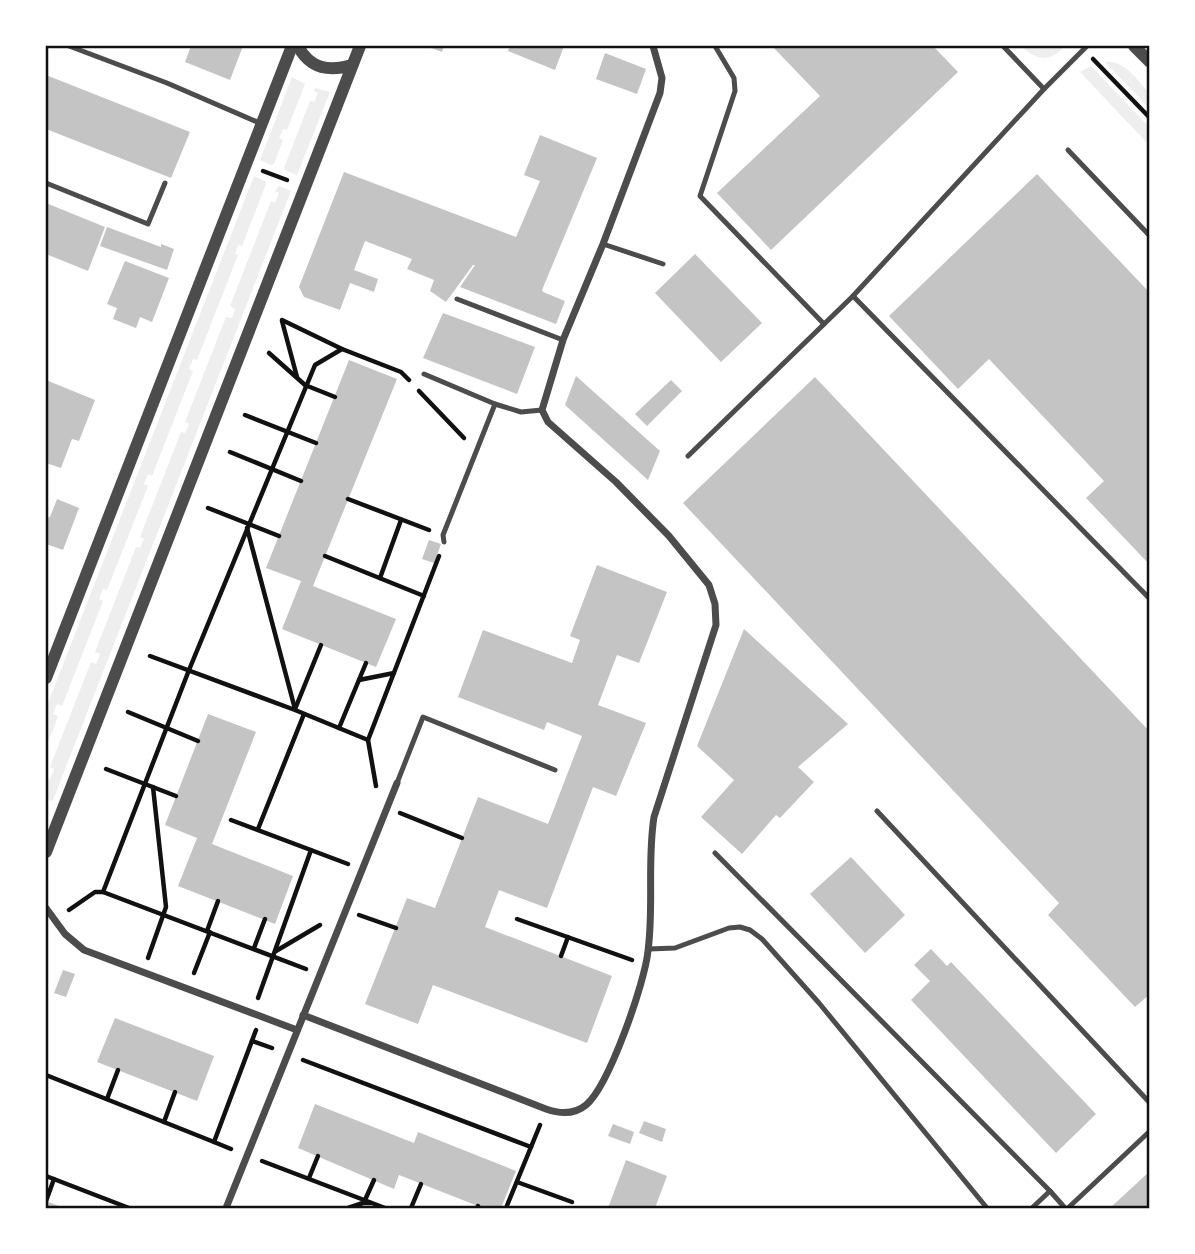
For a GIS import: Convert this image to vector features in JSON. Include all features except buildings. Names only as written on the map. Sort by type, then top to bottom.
[{"type":"street","points":[[46,678],[292,46]]},
{"type":"street","points":[[298,46],[318,67],[339,69],[352,65]]},
{"type":"street","points":[[46,852],[49,826],[360,46]]},
{"type":"street","points":[[303,1016],[564,1114],[586,1105],[598,1090],[639,994],[649,949],[652,897],[650,841],[654,817],[716,625],[715,604],[709,585],[669,536],[616,482],[548,422],[542,410],[563,340],[603,244],[660,93],[662,78],[653,46]]},
{"type":"street","points":[[1134,46],[1150,62]]},
{"type":"street","points":[[226,1209],[397,783]]},
{"type":"street","points":[[46,908],[65,934],[84,950],[297,1030]]},
{"type":"lane","points":[[69,46],[167,83],[262,124]]},
{"type":"lane","points":[[715,46],[734,78],[735,91],[700,196],[824,324]]},
{"type":"lane","points":[[1003,46],[1044,89]]},
{"type":"lane","points":[[688,456],[853,296],[1085,47]]},
{"type":"lane","points":[[1068,150],[1150,236]]},
{"type":"lane","points":[[46,183],[148,223],[165,183]]},
{"type":"lane","points":[[603,244],[663,264]]},
{"type":"lane","points":[[853,296],[1150,598]]},
{"type":"lane","points":[[457,299],[563,340]]},
{"type":"lane","points":[[424,374],[521,412],[542,410]]},
{"type":"lane","points":[[443,539],[495,404]]},
{"type":"lane","points":[[397,783],[423,717],[555,770]]},
{"type":"lane","points":[[877,811],[1150,1103]]},
{"type":"lane","points":[[715,853],[1067,1209],[1150,1132]]},
{"type":"lane","points":[[649,949],[676,948],[729,928],[740,927],[750,930],[762,939],[819,1003],[988,1209]]},
{"type":"lane","points":[[1032,1209],[1051,1191]]},
{"type":"path","points":[[1085,47],[1150,118]]},
{"type":"path","points":[[256,168],[294,183]]},
{"type":"path","points":[[298,378],[282,320],[342,349],[401,372],[476,452]]},
{"type":"path","points":[[103,892],[189,670],[305,385],[315,365],[342,349]]},
{"type":"path","points":[[269,354],[305,385],[334,397]]},
{"type":"path","points":[[245,415],[316,443]]},
{"type":"path","points":[[230,452],[301,481]]},
{"type":"path","points":[[348,499],[443,539],[424,596],[368,740],[378,799],[386,808]]},
{"type":"path","points":[[208,508],[279,536]]},
{"type":"path","points":[[380,578],[401,520]]},
{"type":"path","points":[[248,526],[295,710]]},
{"type":"path","points":[[325,556],[424,596]]},
{"type":"path","points":[[295,710],[321,645]]},
{"type":"path","points":[[150,656],[368,740]]},
{"type":"path","points":[[339,728],[366,663]]},
{"type":"path","points":[[359,680],[394,673]]},
{"type":"path","points":[[128,712],[198,741]]},
{"type":"path","points":[[258,829],[304,714]]},
{"type":"path","points":[[106,769],[176,796]]},
{"type":"path","points":[[142,972],[166,907],[153,787]]},
{"type":"path","points":[[404,815],[462,838]]},
{"type":"path","points":[[231,820],[362,869]]},
{"type":"path","points":[[253,1013],[311,850]]},
{"type":"path","points":[[67,911],[95,892],[103,892],[254,948],[275,953],[320,974]]},
{"type":"path","points":[[188,989],[218,901]]},
{"type":"path","points":[[275,953],[345,911]]},
{"type":"path","points":[[366,918],[396,928]]},
{"type":"path","points":[[254,948],[265,919]]},
{"type":"path","points":[[517,919],[646,965]]},
{"type":"path","points":[[561,956],[568,937]]},
{"type":"path","points":[[214,1142],[261,1017]]},
{"type":"path","points":[[252,1041],[531,1147]]},
{"type":"path","points":[[107,1099],[118,1070]]},
{"type":"path","points":[[46,1075],[386,1209]]},
{"type":"path","points":[[164,1122],[175,1093]]},
{"type":"path","points":[[506,1209],[546,1109]]},
{"type":"path","points":[[309,1178],[318,1156]]},
{"type":"path","points":[[46,1175],[129,1209]]},
{"type":"path","points":[[46,1201],[54,1179]]},
{"type":"path","points":[[365,1200],[374,1180]]},
{"type":"path","points":[[517,1182],[572,1202]]},
{"type":"path","points":[[411,1209],[421,1184]]},
{"type":"path","points":[[109,1209],[112,1202]]},
{"type":"path","points":[[348,1209],[363,1203],[372,1203]]},
{"type":"shaded area","points":[[1028,46],[1065,46],[1046,58],[1035,56],[1024,49]]},
{"type":"shaded area","points":[[1105,62],[1119,64],[1135,77],[1149,93],[1149,108]]},
{"type":"shaded area","points":[[1091,66],[1149,127],[1149,145],[1080,72]]},
{"type":"shaded area","points":[[292,77],[305,84],[287,130],[283,129],[279,138],[283,140],[274,164],[271,165],[260,160]]},
{"type":"shaded area","points":[[315,88],[330,92],[297,175],[284,168],[310,101],[314,102],[318,93],[314,91]]},
{"type":"shaded area","points":[[254,176],[266,184],[242,246],[238,245],[235,254],[238,255],[197,360],[193,359],[189,369],[193,371],[152,476],[148,474],[144,484],[148,486],[107,590],[103,589],[99,599],[103,601],[62,706],[57,704],[53,714],[58,716],[46,748],[46,708]]},
{"type":"shaded area","points":[[279,186],[291,191],[53,800],[50,801],[46,797],[46,779],[50,779],[54,769],[50,767],[91,662],[96,664],[100,654],[95,652],[136,547],[140,548],[144,539],[140,537],[181,432],[185,433],[189,424],[185,422],[226,317],[232,318],[235,309],[230,306],[271,201],[275,203],[279,193],[275,191]]}]
